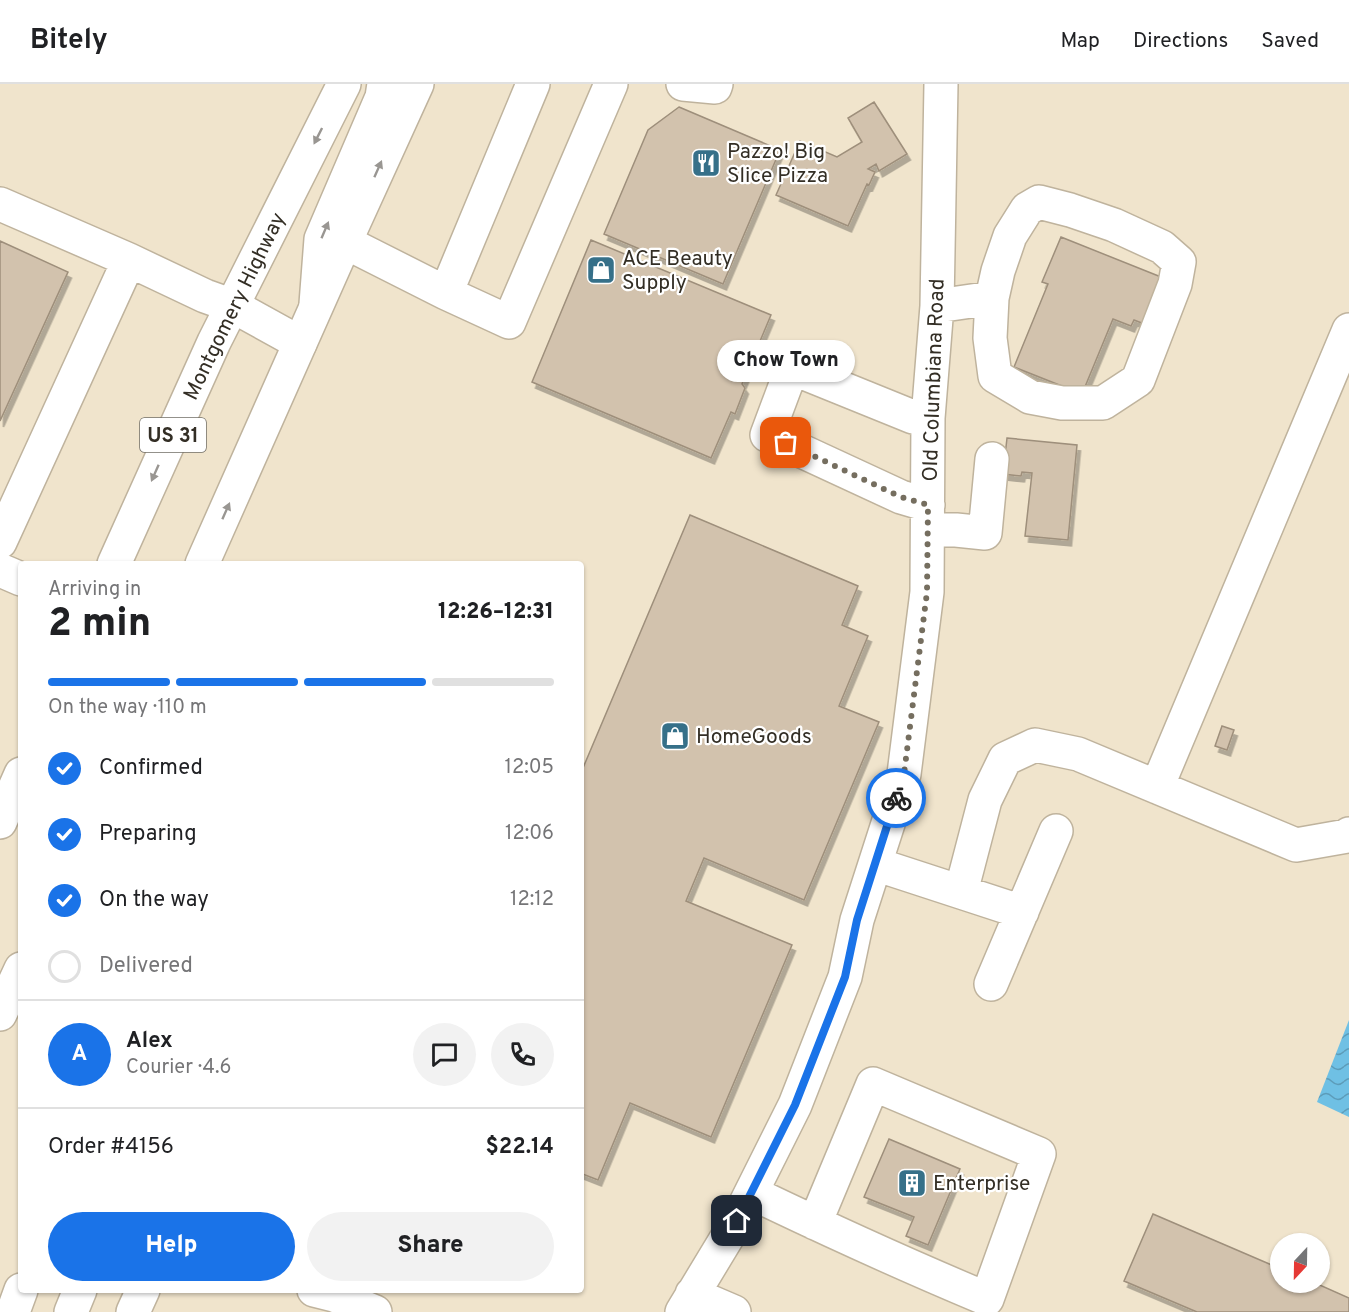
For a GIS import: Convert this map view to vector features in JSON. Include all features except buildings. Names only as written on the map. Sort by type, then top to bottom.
[{"type":"main road","name":"Montgomery Highway","points":[[115,561],[214,342],[344,84]]},
{"type":"main road","points":[[315,308],[321,239],[382,98],[384,84]]},
{"type":"main road","points":[[203,561],[417,84]]},
{"type":"main road","points":[[446,294],[533,84]]},
{"type":"main road","points":[[345,242],[446,294],[509,322],[611,84]]},
{"type":"main road","points":[[683,84],[715,87],[716,84]]},
{"type":"main road","name":"Old Columbiana Road","points":[[687,1303],[737,1221],[795,1105],[845,977],[857,920],[904,774],[927,592],[928,418],[937,306],[941,84]]},
{"type":"main road","points":[[1039,202],[1114,225],[1162,247],[1179,262],[1175,284],[1138,380],[1102,403],[1062,403],[1030,397],[995,376],[990,338],[992,298],[1010,236],[1027,209],[1039,202]]},
{"type":"main road","points":[[0,204],[205,296],[233,306],[300,343]]},
{"type":"main road","points":[[0,542],[129,260]]},
{"type":"main road","points":[[937,306],[992,298]]},
{"type":"main road","points":[[1157,787],[1349,330]]},
{"type":"main road","points":[[928,418],[913,417],[792,368],[767,435],[901,497],[928,517],[956,530],[985,533],[992,459]]},
{"type":"main road","points":[[0,570],[18,578]]},
{"type":"main road","points":[[961,892],[985,800],[1005,759],[1035,745],[1078,754],[1296,845],[1349,834]]},
{"type":"main road","points":[[0,822],[18,781]]},
{"type":"main road","points":[[991,984],[1056,831]]},
{"type":"main road","points":[[875,864],[1022,912]]},
{"type":"main road","points":[[0,1014],[18,975]]},
{"type":"main road","points":[[752,1193],[815,1223],[916,1269],[987,1299],[1039,1154],[873,1084],[815,1223]]},
{"type":"main road","points":[[13,1312],[20,1293]]},
{"type":"main road","points":[[71,1312],[79,1293]]},
{"type":"main road","points":[[133,1312],[142,1293]]},
{"type":"main road","points":[[329,1293],[375,1312]]},
{"type":"main road","points":[[687,1303],[734,1312]]},
{"type":"water","points":[[1349,1020],[1349,1117],[1317,1102]]},
{"type":"way so far","points":[[786,443],[901,497],[928,505],[927,592],[904,774],[896,798]]},
{"type":"place","name":"Pazzo! Big Slice Pizza","points":[[706,163]]},
{"type":"place","name":"ACE Beauty Supply","points":[[601,270]]},
{"type":"place","name":"Chow Town","points":[[786,443]]},
{"type":"place","name":"HomeGoods","points":[[675,736]]},
{"type":"place","name":"Enterprise","points":[[912,1183]]},
{"type":"route","points":[[737,1221],[795,1105],[845,977],[857,920],[896,798]]}]
